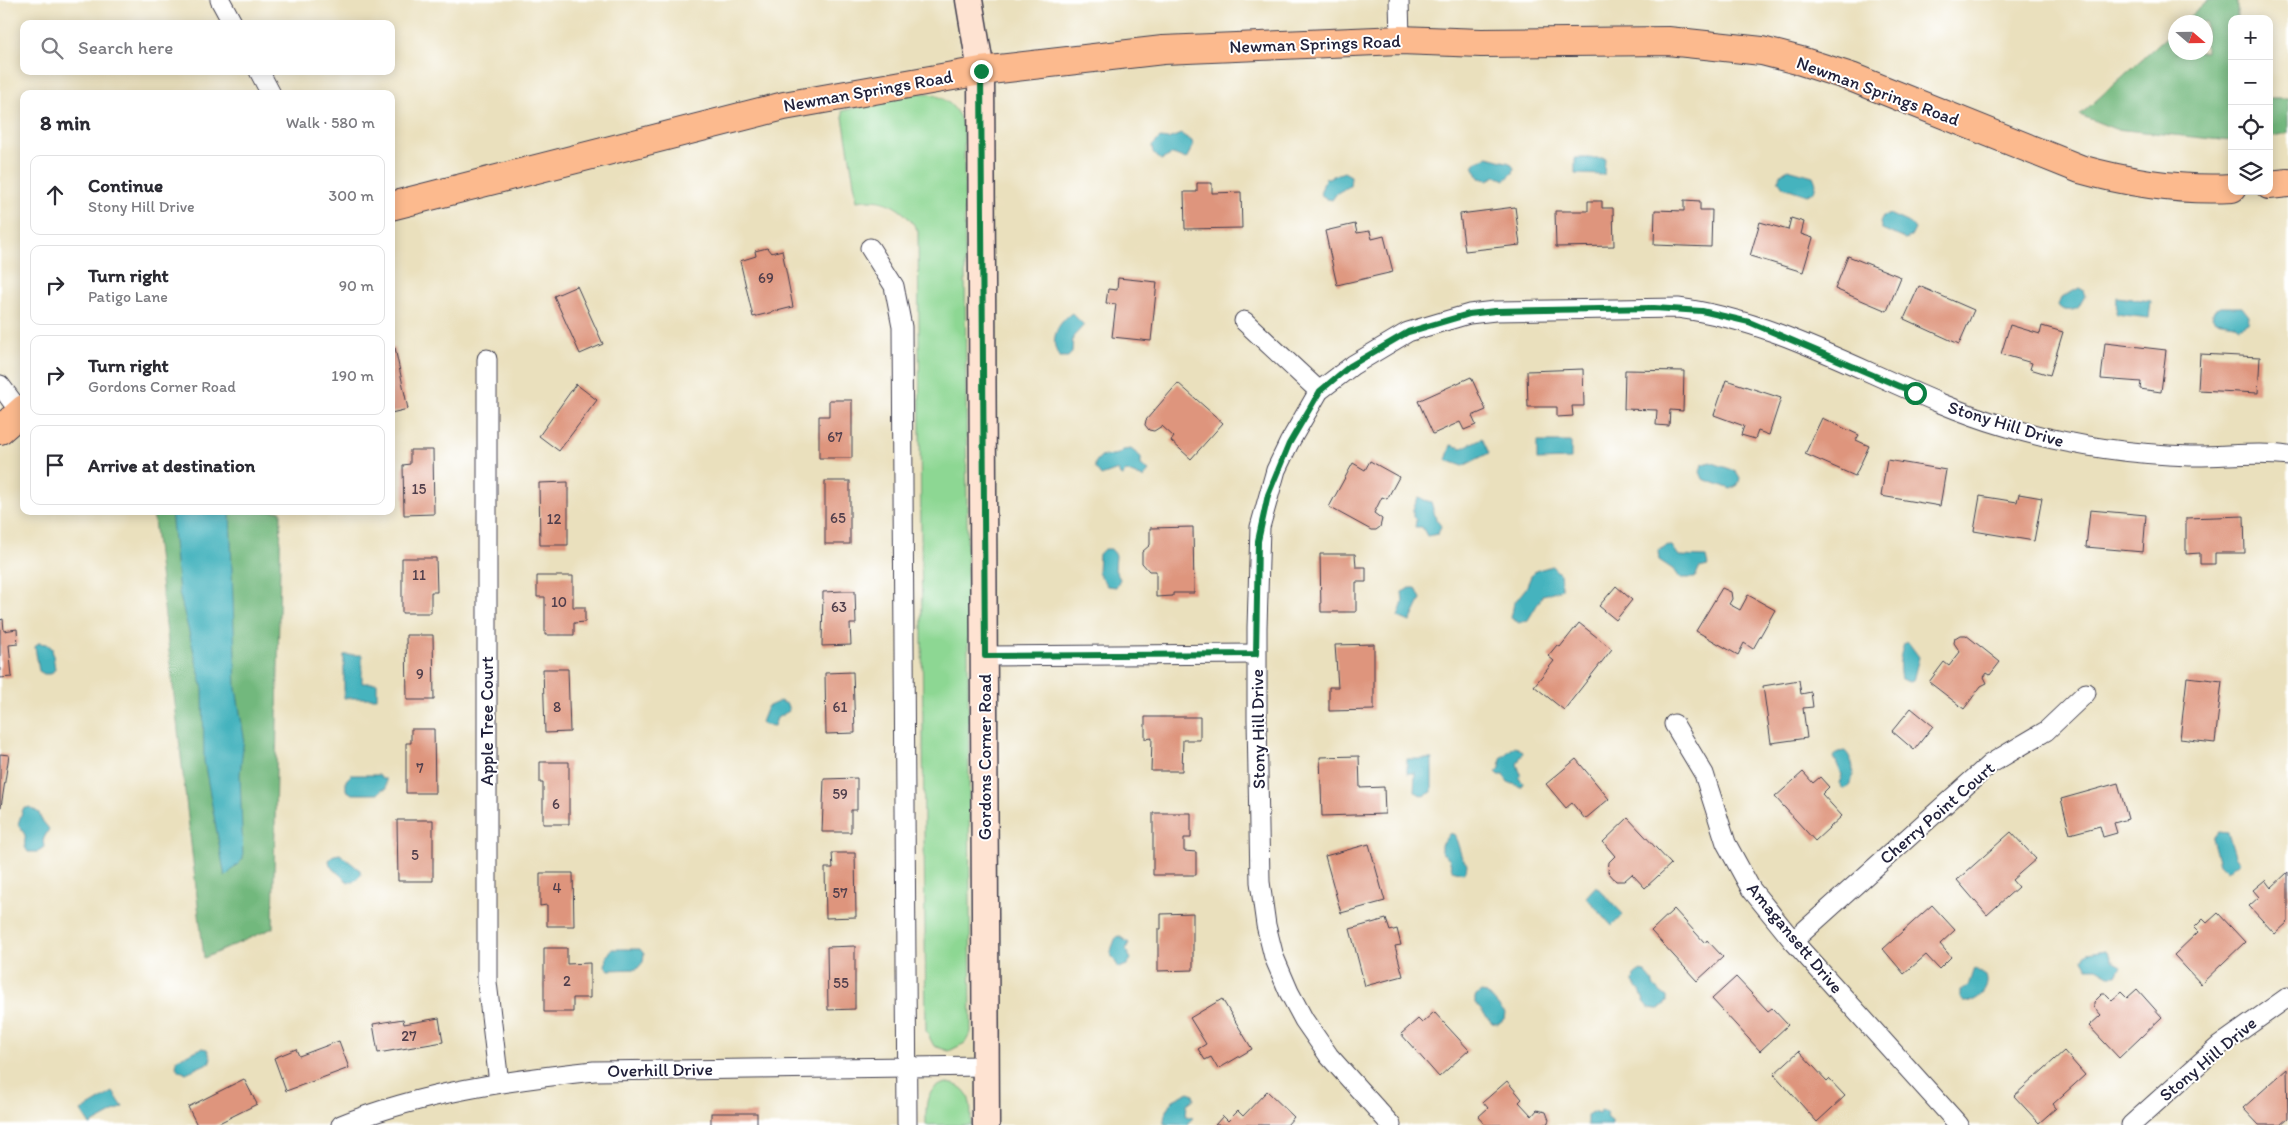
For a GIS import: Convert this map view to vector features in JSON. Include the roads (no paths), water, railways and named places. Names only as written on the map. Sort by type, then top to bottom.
[{"type":"main road","name":"Newman Springs Road","points":[[395,205],[784,106],[981,71],[1163,50],[1400,40],[1481,43],[1668,41],[1762,51],[1801,60],[1851,77],[2080,169],[2119,180],[2158,186],[2208,190],[2228,188]]},
{"type":"main road","points":[[2273,185],[2288,183]]},
{"type":"main road","points":[[0,430],[20,413]]},
{"type":"street","points":[[220,0],[231,20]]},
{"type":"street","name":"Gordons Corner Road","points":[[969,0],[981,71],[986,1125]]},
{"type":"street","points":[[1399,0],[1400,40]]},
{"type":"street","points":[[260,75],[269,90]]},
{"type":"street","points":[[870,248],[894,286],[902,327],[907,1125]]},
{"type":"street","name":"Stony Hill Drive","points":[[1384,1123],[1329,1056],[1305,1022],[1288,992],[1274,957],[1266,925],[1260,882],[1256,654],[1258,541],[1268,495],[1289,444],[1320,391],[1350,366],[1408,332],[1469,314],[1495,311],[1678,308],[1702,311],[1749,322],[1930,400],[2003,426],[2072,444],[2154,455],[2288,456]]},
{"type":"street","points":[[1244,321],[1320,391]]},
{"type":"street","name":"Apple Tree Court","points":[[487,359],[487,982],[499,1083]]},
{"type":"street","points":[[0,385],[20,409]]},
{"type":"street","points":[[985,656],[1256,654]]},
{"type":"street","name":"Cherry Point Court","points":[[1793,941],[1990,764],[2046,730],[2086,693]]},
{"type":"street","name":"Amagansett Drive","points":[[1674,724],[1704,774],[1726,843],[1751,889],[1793,941],[1959,1125]]},
{"type":"street","name":"Stony Hill Drive","points":[[2131,1125],[2219,1046],[2288,997]]},
{"type":"street","name":"Overhill Drive","points":[[341,1125],[403,1106],[499,1083],[594,1071],[985,1066]]},
{"type":"water","points":[[1181,134],[1192,141],[1193,146],[1186,159],[1173,154],[1161,160],[1153,153],[1152,146],[1160,138],[1168,139]]},
{"type":"water","points":[[1488,157],[1510,163],[1514,168],[1513,173],[1505,180],[1496,176],[1488,180],[1479,178],[1473,166],[1477,161]]},
{"type":"water","points":[[1575,158],[1605,158],[1604,175],[1575,174]]},
{"type":"water","points":[[1788,169],[1813,176],[1816,183],[1814,192],[1807,195],[1783,187],[1778,180],[1782,173]]},
{"type":"water","points":[[1344,172],[1351,176],[1350,186],[1337,193],[1332,200],[1320,194],[1325,179]]},
{"type":"water","points":[[1889,214],[1911,224],[1915,229],[1911,237],[1905,239],[1882,229],[1880,223],[1883,216]]},
{"type":"water","points":[[2079,288],[2083,290],[2085,296],[2078,308],[2067,310],[2062,309],[2058,305],[2061,298]]},
{"type":"water","points":[[2117,297],[2151,301],[2149,318],[2116,314]]},
{"type":"water","points":[[2220,307],[2242,307],[2249,316],[2248,322],[2239,327],[2235,324],[2215,321],[2212,317],[2214,310]]},
{"type":"water","points":[[1072,313],[1084,325],[1073,337],[1072,353],[1068,357],[1060,357],[1055,345],[1056,333],[1062,322]]},
{"type":"water","points":[[1482,438],[1489,453],[1463,466],[1446,460],[1451,445],[1462,448]]},
{"type":"water","points":[[1537,442],[1571,442],[1571,459],[1537,460]]},
{"type":"water","points":[[1131,449],[1141,457],[1141,465],[1149,471],[1143,478],[1126,471],[1123,476],[1120,475],[1118,470],[1101,476],[1095,468],[1095,463],[1100,457],[1118,454],[1123,450]]},
{"type":"water","points":[[1710,462],[1736,471],[1740,478],[1738,485],[1731,489],[1703,479],[1700,472],[1702,465]]},
{"type":"water","points":[[1418,498],[1431,502],[1436,519],[1441,526],[1438,534],[1427,536],[1422,527],[1415,527],[1416,520],[1413,517],[1413,509]]},
{"type":"water","points":[[171,515],[230,515],[236,688],[244,737],[240,774],[243,859],[225,877],[204,761],[203,689],[179,592]]},
{"type":"water","points":[[1667,545],[1672,546],[1679,556],[1706,557],[1708,566],[1699,568],[1695,578],[1680,578],[1674,570],[1659,560],[1658,551]]},
{"type":"water","points":[[1104,549],[1111,549],[1116,555],[1115,570],[1120,579],[1116,587],[1107,586],[1098,572],[1099,554]]},
{"type":"water","points":[[1552,566],[1560,574],[1562,589],[1543,595],[1528,620],[1519,623],[1511,618],[1514,603],[1526,588],[1531,576],[1535,571]]},
{"type":"water","points":[[1410,588],[1416,588],[1421,599],[1410,622],[1398,617],[1403,602],[1402,592]]},
{"type":"water","points":[[1908,642],[1919,657],[1913,681],[1909,682],[1901,679],[1900,670],[1904,644]]},
{"type":"water","points":[[38,643],[47,644],[52,648],[55,669],[51,674],[44,674],[39,671],[35,647]]},
{"type":"water","points":[[344,655],[362,655],[362,683],[377,683],[377,698],[344,698]]},
{"type":"water","points":[[780,701],[787,704],[789,711],[777,718],[774,726],[764,725],[761,722],[767,707]]},
{"type":"water","points":[[1515,746],[1523,752],[1517,764],[1521,775],[1519,778],[1523,783],[1521,787],[1508,782],[1503,775],[1499,775],[1496,772],[1500,768],[1501,758]]},
{"type":"water","points":[[1845,751],[1852,763],[1853,777],[1850,786],[1843,789],[1839,783],[1842,775],[1834,757],[1838,752]]},
{"type":"water","points":[[1407,759],[1432,759],[1432,792],[1424,796],[1414,792],[1415,773],[1407,773]]},
{"type":"water","points":[[351,775],[379,775],[382,779],[386,779],[386,789],[382,789],[378,794],[352,794],[346,790],[346,780]]},
{"type":"water","points":[[30,807],[39,813],[49,829],[43,840],[44,847],[37,852],[28,852],[25,845],[25,835],[18,824],[23,809]]},
{"type":"water","points":[[2219,832],[2228,833],[2235,856],[2240,861],[2227,872],[2219,864],[2212,838]]},
{"type":"water","points":[[1450,833],[1455,835],[1462,858],[1467,864],[1466,871],[1463,873],[1452,870],[1449,858],[1441,852],[1441,845]]},
{"type":"water","points":[[340,854],[361,871],[361,875],[354,882],[348,882],[330,866],[329,860],[334,855]]},
{"type":"water","points":[[1596,886],[1623,914],[1612,926],[1586,897]]},
{"type":"water","points":[[1119,936],[1129,943],[1126,950],[1131,959],[1127,965],[1119,968],[1110,953],[1116,937]]},
{"type":"water","points":[[612,949],[640,949],[644,954],[643,962],[637,969],[609,970],[605,966],[607,956]]},
{"type":"water","points":[[2106,950],[2112,960],[2121,965],[2116,975],[2109,975],[2097,968],[2088,968],[2083,959],[2087,953]]},
{"type":"water","points":[[1974,968],[1986,976],[1985,990],[1978,998],[1964,1002],[1960,998],[1960,990],[1968,986]]},
{"type":"water","points":[[1639,971],[1645,972],[1652,980],[1654,987],[1667,997],[1667,1002],[1659,1009],[1648,1006],[1640,990],[1633,982],[1634,975]]},
{"type":"water","points":[[1481,992],[1487,993],[1505,1013],[1504,1019],[1498,1024],[1492,1023],[1475,1003],[1475,997]]},
{"type":"water","points":[[202,1048],[207,1049],[211,1058],[210,1062],[186,1073],[179,1071],[176,1067],[177,1059]]},
{"type":"water","points":[[113,1092],[123,1107],[90,1125],[81,1111]]},
{"type":"water","points":[[1189,1092],[1193,1094],[1194,1099],[1187,1104],[1186,1116],[1193,1118],[1188,1125],[1164,1124],[1165,1115],[1173,1100]]},
{"type":"water","points":[[1601,1110],[1607,1112],[1606,1117],[1612,1121],[1612,1125],[1587,1125],[1587,1115],[1592,1112],[1599,1114]]}]
